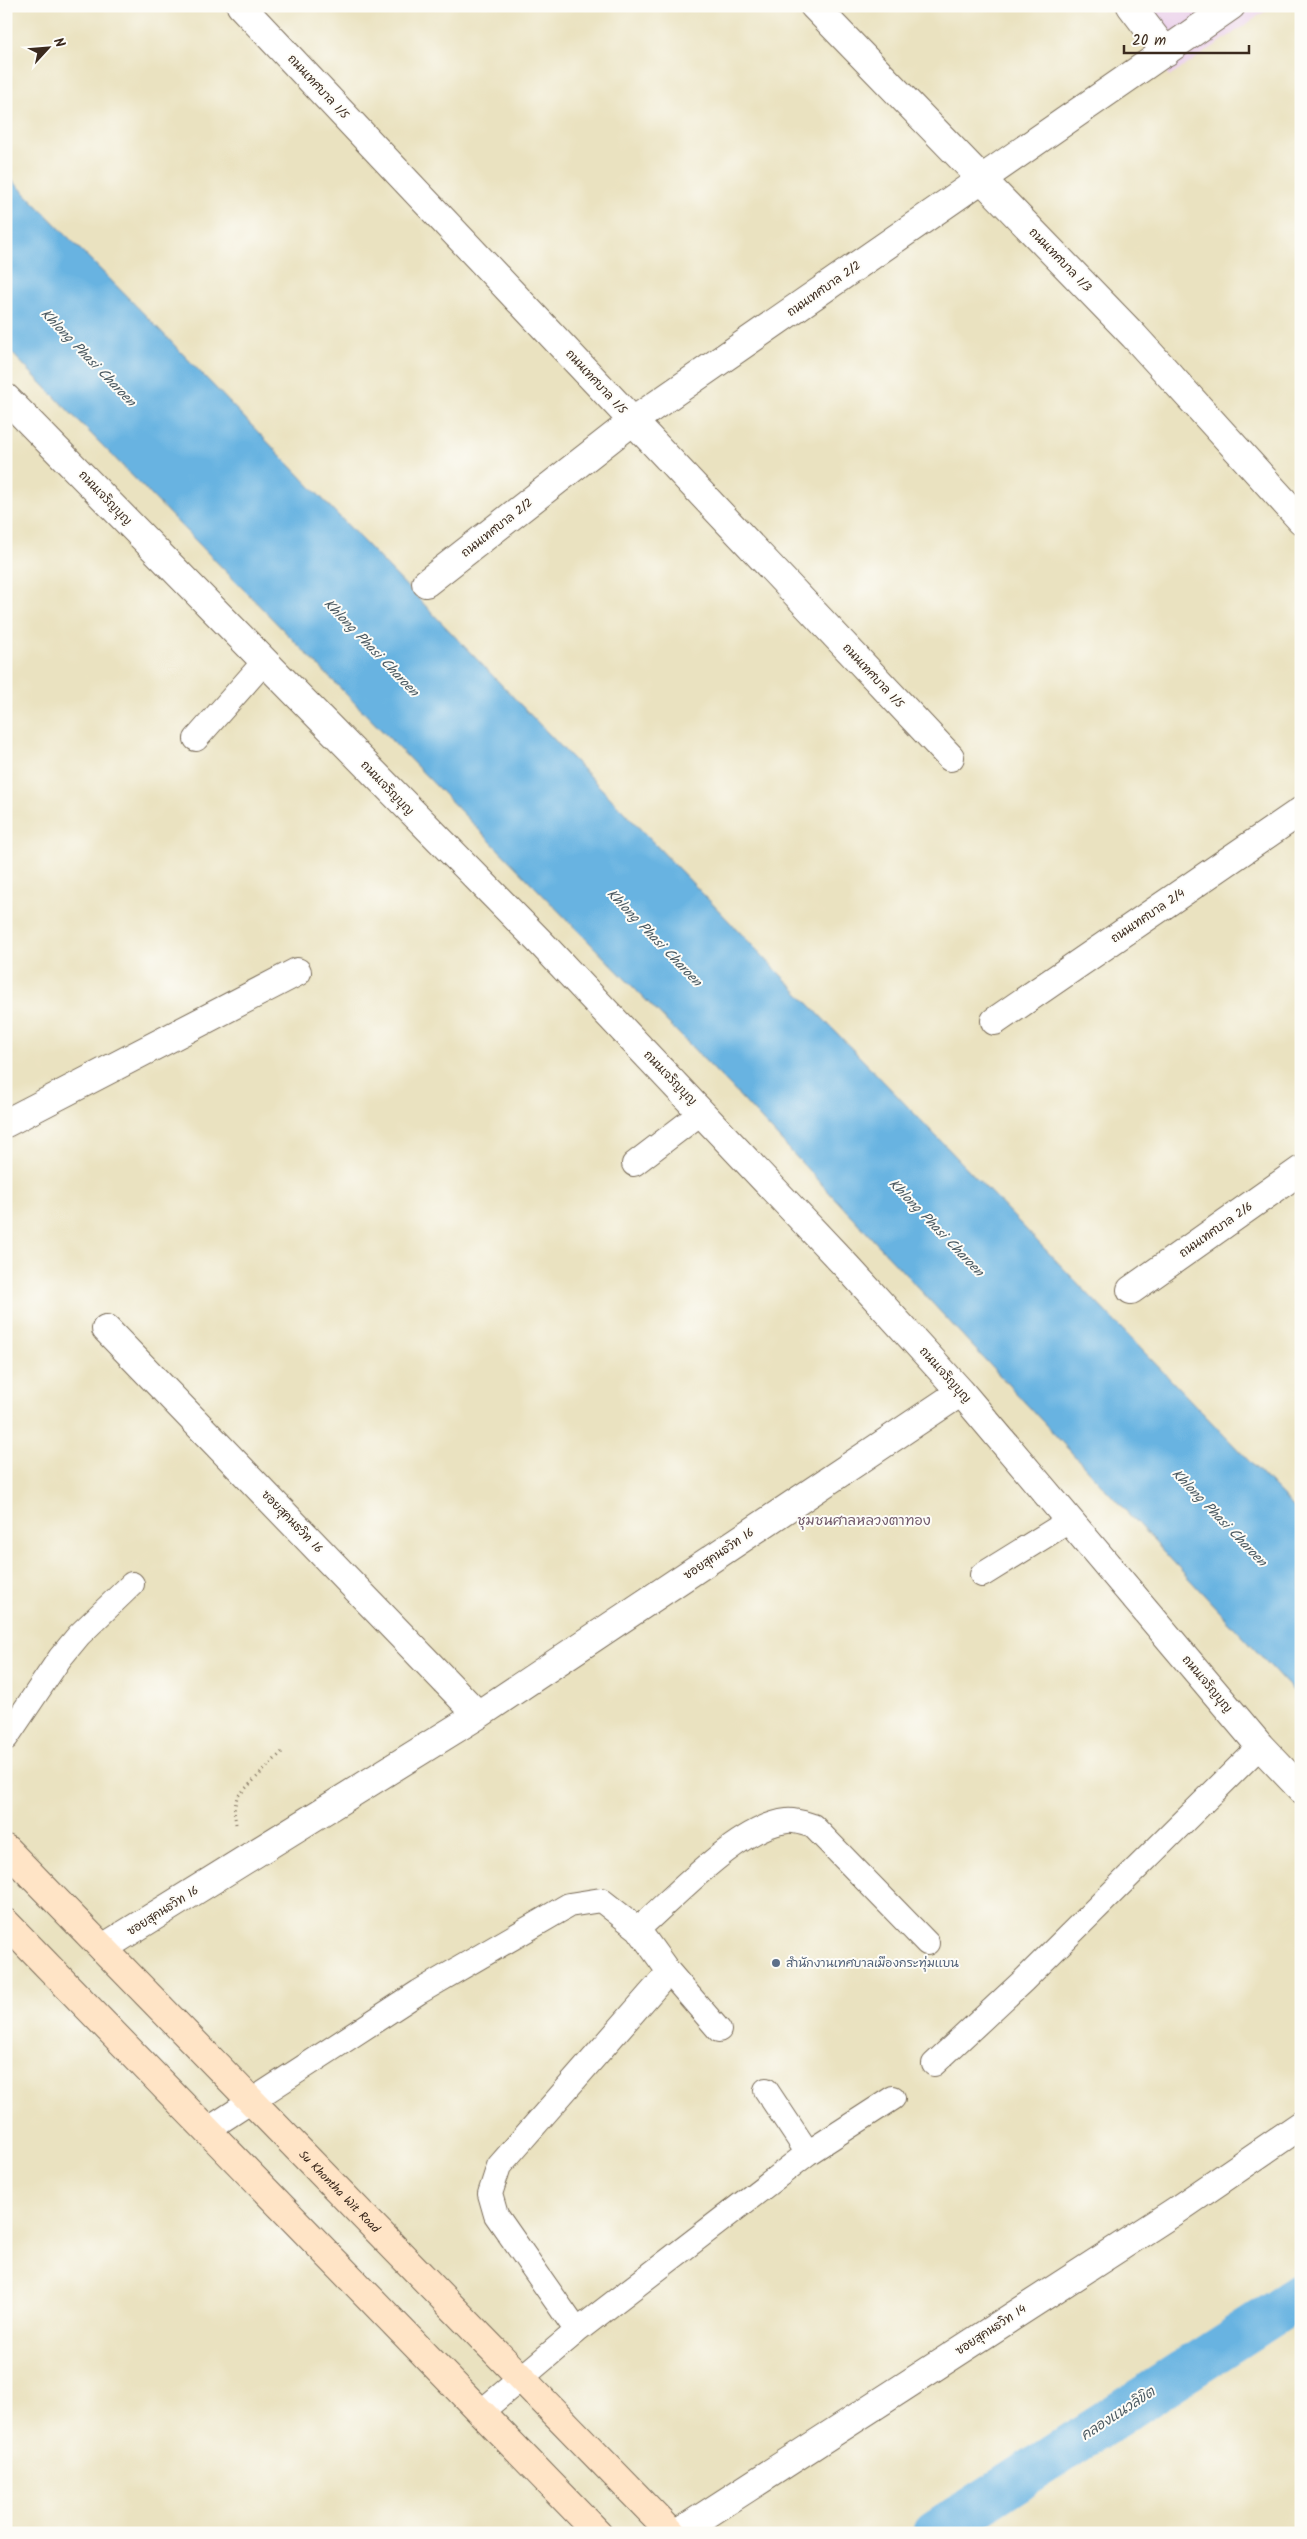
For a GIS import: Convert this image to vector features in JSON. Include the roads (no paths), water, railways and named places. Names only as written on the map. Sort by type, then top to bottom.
[{"type":"main road","name":"Su Khontha Wit Road","points":[[6,1849],[672,2533]]},
{"type":"main road","points":[[6,1923],[598,2533]]},
{"type":"street","name":"ถนนเทศบาล 1/5","points":[[241,6],[950,757]]},
{"type":"street","name":"ถนนเทศบาล 1/3","points":[[814,6],[1134,336],[1301,520]]},
{"type":"street","points":[[1131,6],[1166,52]]},
{"type":"street","name":"ถนนเทศบาล 2/2","points":[[426,584],[633,421],[1231,6]]},
{"type":"street","name":"ถนนเจริญบุญ","points":[[6,398],[542,944],[702,1112],[961,1392],[1260,1746],[1301,1789]]},
{"type":"street","name":"ถนนเทศบาล 2/4","points":[[995,1022],[1301,811]]},
{"type":"street","points":[[6,1123],[297,972]]},
{"type":"street","name":"ถนนเทศบาล 2/6","points":[[1131,1290],[1301,1170]]},
{"type":"street","name":"ซอยสุคนธวิท 16","points":[[106,1329],[478,1715]]},
{"type":"street","name":"ซอยสุคนธวิท 16","points":[[104,1948],[478,1715],[961,1392]]},
{"type":"street","name":"ซอยสุคนธวิท 14","points":[[678,2533],[1174,2212],[1301,2125]]},
{"type":"lane","points":[[196,739],[264,662]]},
{"type":"lane","points":[[634,1164],[702,1112]]},
{"type":"lane","points":[[982,1575],[1069,1521]]},
{"type":"lane","points":[[6,1738],[60,1658],[78,1635],[132,1584]]},
{"type":"lane","points":[[934,2064],[1023,1982],[1260,1746]]},
{"type":"lane","points":[[638,1929],[728,1849],[760,1828],[789,1820],[813,1826],[927,1943]]},
{"type":"lane","points":[[207,2130],[420,1992],[569,1905],[601,1900],[638,1929],[669,1972],[719,2030]]},
{"type":"lane","points":[[577,2331],[496,2215],[490,2194],[499,2166],[669,1972]]},
{"type":"lane","points":[[766,2090],[808,2153]]},
{"type":"lane","points":[[481,2412],[577,2331],[808,2153],[893,2098]]},
{"type":"water","name":"Khlong Phasi Charoen","points":[[6,174],[153,323],[1301,1515],[1301,1699],[732,1088],[6,347]]},
{"type":"waterway","name":"คลองแนวลิขิต","points":[[935,2533],[1301,2296]]},
{"type":"place","name":"สำนักงานเทศบาลเมืองกระทุ่มแบน","points":[[776,1963]]},
{"type":"district","name":"ชุมชนศาลหลวงตาทอง","points":[[864,1521]]}]
